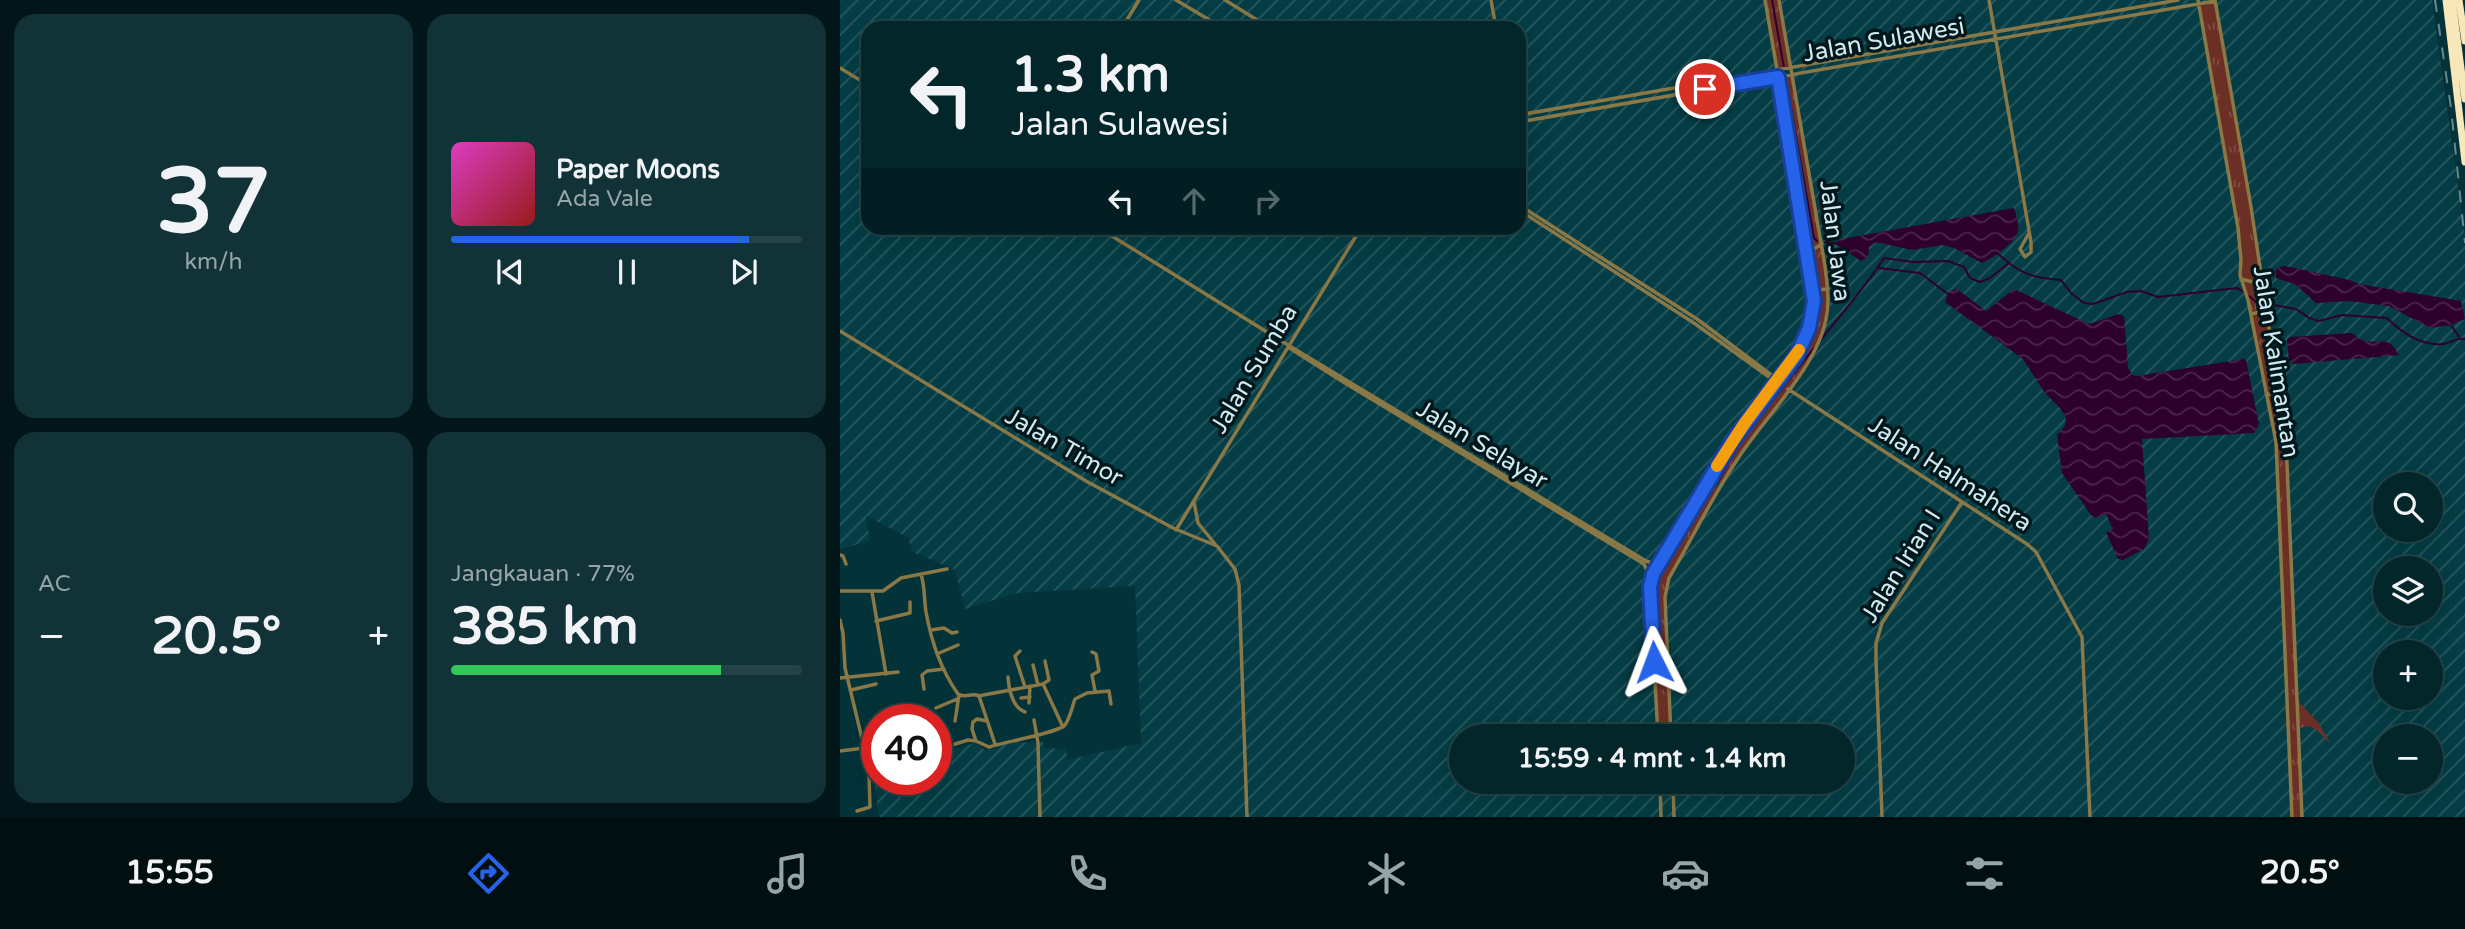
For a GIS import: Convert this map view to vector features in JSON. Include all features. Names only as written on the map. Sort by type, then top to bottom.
[{"type":"highway","points":[[2446,0],[2465,162]]},
{"type":"highway","points":[[2455,0],[2465,41]]},
{"type":"highway","points":[[2455,0],[2465,69]]},
{"type":"highway","points":[[2455,0],[2465,99]]},
{"type":"street","points":[[1126,21],[1139,0]]},
{"type":"street","points":[[1176,0],[1211,21]]},
{"type":"street","points":[[1225,0],[1259,21]]},
{"type":"street","points":[[1491,0],[1495,21]]},
{"type":"street","name":"Jalan Jawa","points":[[1657,724],[1651,580],[1732,442],[1797,355],[1806,337],[1813,312],[1814,289],[1765,0]]},
{"type":"street","name":"Jalan Jawa","points":[[1671,724],[1667,586],[1740,455],[1812,357],[1827,315],[1828,289],[1822,244],[1779,0]]},
{"type":"street","points":[[1989,0],[2032,247],[2025,257],[2020,248],[2029,233]]},
{"type":"street","name":"Jalan Sulawesi","points":[[1526,114],[2178,0]]},
{"type":"street","name":"Jalan Sulawesi","points":[[1526,121],[2215,0]]},
{"type":"street","name":"Jalan Kalimantan","points":[[2215,0],[2251,207],[2286,440],[2301,817]]},
{"type":"street","name":"Jalan Kalimantan","points":[[2198,2],[2238,228],[2242,282],[2251,314],[2276,442],[2292,817]]},
{"type":"street","points":[[840,69],[861,81]]},
{"type":"street","points":[[1526,211],[1697,319],[1777,381]]},
{"type":"street","name":"Jalan Selayar","points":[[1110,235],[1291,349],[1633,556],[1646,566],[1651,580]]},
{"type":"street","name":"Jalan Sumba","points":[[1176,530],[1357,235]]},
{"type":"street","points":[[1807,248],[1822,244]]},
{"type":"street","points":[[2242,282],[2257,281],[2260,273]]},
{"type":"street","points":[[1814,289],[1828,289]]},
{"type":"street","points":[[2251,314],[2266,309]]},
{"type":"street","name":"Jalan Timor","points":[[840,331],[1078,477],[1176,530],[1217,546],[1226,556],[1237,574],[1247,817]]},
{"type":"street","name":"Jalan Halmahera","points":[[1788,389],[2032,548],[2080,630],[2084,648],[2090,817]]},
{"type":"street","points":[[2266,394],[2280,394]]},
{"type":"street","points":[[1195,500],[1194,512],[1198,523],[1217,546]]},
{"type":"street","name":"Jalan Irian I","points":[[1882,817],[1877,636],[1882,623],[1962,502]]},
{"type":"street","points":[[840,555],[844,556],[846,564]]},
{"type":"street","name":"Jalan Selayar","points":[[1633,556],[1649,562],[1660,561]]},
{"type":"street","points":[[840,591],[883,590],[901,578],[947,569]]},
{"type":"street","points":[[920,574],[925,587],[925,608],[935,648],[958,697],[955,721]]},
{"type":"street","points":[[872,592],[886,674]]},
{"type":"street","points":[[876,621],[910,613],[910,602]]},
{"type":"street","points":[[840,622],[861,734]]},
{"type":"street","points":[[2283,624],[2293,624]]},
{"type":"street","points":[[931,630],[944,628],[953,633],[957,632]]},
{"type":"street","points":[[937,654],[958,645]]},
{"type":"street","points":[[927,651],[935,648]]},
{"type":"street","points":[[1020,651],[1015,656],[1027,686],[1029,703]]},
{"type":"street","points":[[1092,652],[1096,654],[1099,671],[1092,675],[1094,691]]},
{"type":"street","points":[[945,704],[958,697],[1040,685],[1049,680],[1045,661]]},
{"type":"street","points":[[1033,665],[1040,685],[1063,727]]},
{"type":"street","points":[[924,689],[922,675],[927,671],[944,669]]},
{"type":"street","points":[[840,678],[898,672]]},
{"type":"street","points":[[1009,677],[1013,702],[1019,710],[1025,712]]},
{"type":"street","points":[[852,690],[876,684]]},
{"type":"street","points":[[952,745],[968,740],[976,741],[985,747],[1037,736],[1063,727],[1075,699],[1081,694],[1109,691],[1111,704]]},
{"type":"street","points":[[978,695],[996,745]]},
{"type":"street","points":[[1021,698],[1030,697]]},
{"type":"street","points":[[980,719],[984,712]]},
{"type":"street","points":[[976,741],[972,725],[975,720],[987,721]]},
{"type":"street","points":[[1034,720],[1040,817]]},
{"type":"street","points":[[840,751],[861,749]]},
{"type":"street","points":[[1660,794],[1661,817]]},
{"type":"street","points":[[1673,794],[1674,817]]},
{"type":"street","points":[[857,811],[869,809],[869,795]]},
{"type":"shaded area","points":[[840,0],[2432,0],[2465,237],[2465,817],[879,817],[876,795],[952,795],[952,749],[976,743],[986,751],[1010,743],[1043,742],[1045,748],[1066,749],[1067,760],[1141,743],[1135,586],[1017,593],[965,609],[955,570],[911,551],[909,538],[866,516],[870,541],[840,549]]},
{"type":"green space","points":[[1765,0],[1779,0],[1791,67],[1777,70]]},
{"type":"green space","points":[[2215,1],[2286,440],[2297,700],[2318,722],[2330,743],[2311,727],[2298,730],[2302,817],[2292,817],[2276,442],[2248,300],[2240,275],[2241,249],[2199,3]]},
{"type":"green space","points":[[1792,75],[1828,289],[1826,322],[1812,357],[1740,455],[1723,485],[1711,477],[1744,424],[1797,355],[1809,328],[1814,290],[1778,77]]},
{"type":"green space","points":[[1708,482],[1720,489],[1669,578],[1665,597],[1670,724],[1657,724],[1650,588],[1653,574]]},
{"type":"water","points":[[2014,208],[2018,227],[2016,236],[2003,250],[1982,263],[1943,245],[1912,250],[1876,242],[1869,247],[1868,257],[1861,261],[1834,243],[1842,239]]},
{"type":"water","points":[[2285,266],[2359,284],[2461,301],[2465,319],[2451,325],[2430,328],[2389,306],[2348,301],[2316,303],[2295,284],[2276,278],[2276,268]]},
{"type":"water","points":[[1957,289],[1986,311],[2014,289],[2089,324],[2119,314],[2124,316],[2128,368],[2137,376],[2244,359],[2259,424],[2254,433],[2142,439],[2149,539],[2144,549],[2123,560],[2118,559],[2106,532],[2113,529],[2106,514],[2096,518],[2091,515],[2062,473],[2057,435],[2065,426],[2066,417],[2045,393],[2023,359],[1945,302],[1949,291]]},
{"type":"water","points":[[2351,333],[2364,340],[2388,343],[2399,355],[2293,364],[2289,360],[2287,340],[2290,337]]},
{"type":"waterway","points":[[1772,0],[1814,238],[1817,241]]},
{"type":"waterway","points":[[1825,242],[1834,243]]},
{"type":"waterway","points":[[1998,254],[2008,262]]},
{"type":"waterway","points":[[1820,341],[1884,258],[1913,262],[1948,261],[1964,267],[1970,278],[1980,282],[1990,278],[2009,263],[2034,276],[2061,280],[2071,293],[2084,303],[2093,304],[2127,292],[2141,291],[2158,297],[2237,288],[2245,293]]},
{"type":"waterway","points":[[1879,268],[1920,273],[1948,294]]},
{"type":"waterway","points":[[2249,296],[2256,302],[2296,309],[2319,321],[2342,315],[2387,318],[2399,329],[2427,343],[2443,344],[2465,339]]},
{"type":"waterway","points":[[2451,325],[2459,337]]},
{"type":"waterway","points":[[1719,480],[1742,440],[1814,348]]},
{"type":"railway","points":[[2435,0],[2451,108],[2465,243]]},
{"type":"slow traffic","points":[[1717,466],[1744,424],[1799,350]]},
{"type":"route","points":[[1654,662],[1650,587],[1653,574],[1732,442],[1797,355],[1809,328],[1814,301],[1778,77],[1705,89]]}]
